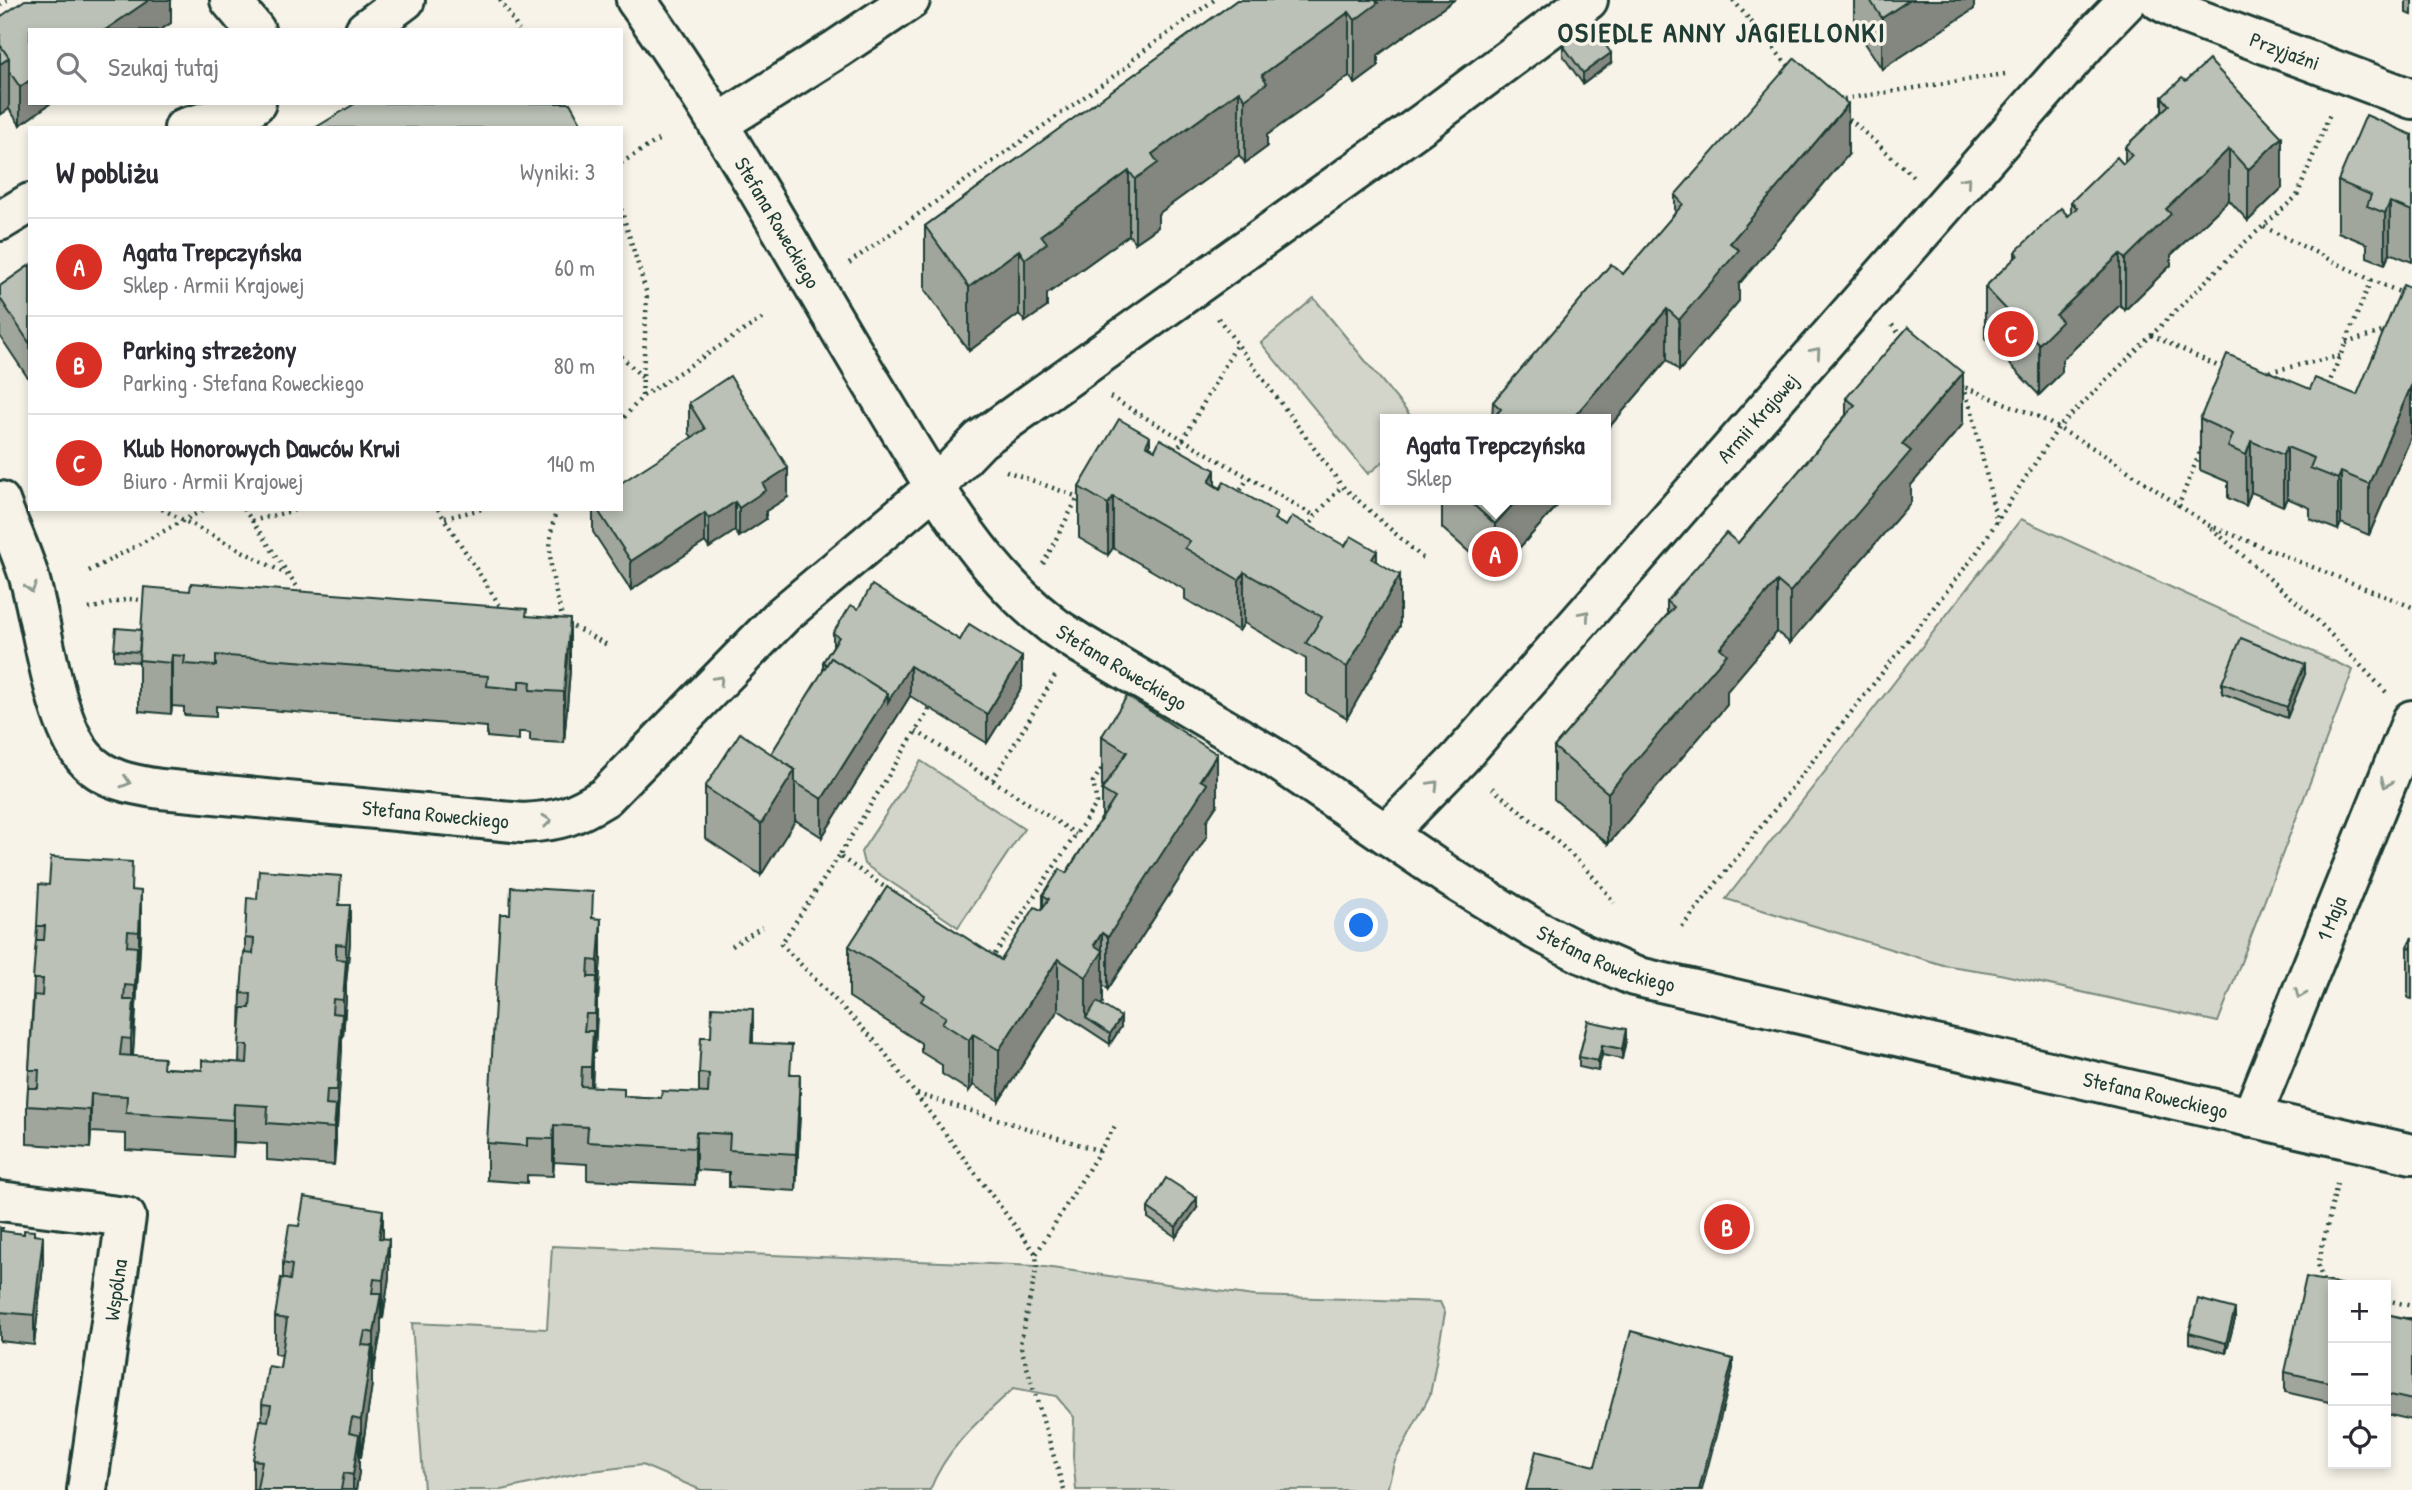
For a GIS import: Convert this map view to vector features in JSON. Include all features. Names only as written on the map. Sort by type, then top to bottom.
[{"type":"street","points":[[230,0],[252,28]]},
{"type":"street","points":[[368,28],[405,0]]},
{"type":"street","name":"Stefana Roweckiego","points":[[636,0],[671,48],[718,124],[935,487],[988,560],[1016,592],[1050,623],[1274,758],[1451,878],[1536,930],[1634,976],[2412,1154]]},
{"type":"street","points":[[718,124],[910,0]]},
{"type":"street","points":[[935,487],[980,440],[1426,121],[1588,0]]},
{"type":"street","name":"Armii Krajowej","points":[[1386,834],[1460,758],[2095,34],[2128,0]]},
{"type":"street","name":"Przyjaźni","points":[[2159,0],[2187,15],[2412,99]]},
{"type":"street","points":[[191,126],[246,110],[253,105]]},
{"type":"street","points":[[0,221],[28,204]]},
{"type":"street","name":"Stefana Roweckiego","points":[[0,501],[29,577],[67,725],[83,756],[98,770],[137,786],[161,789],[523,823],[550,822],[577,814],[606,797],[784,614],[935,487]]},
{"type":"street","name":"1 Maja","points":[[2251,1118],[2400,707]]},
{"type":"street","name":"Wspólna","points":[[0,1201],[126,1217],[87,1490]]},
{"type":"path","points":[[0,5],[7,0]]},
{"type":"path","points":[[500,0],[518,28]]},
{"type":"path","points":[[848,264],[1077,103],[1214,0]]},
{"type":"path","points":[[1733,0],[1794,72]]},
{"type":"path","points":[[1914,177],[1830,101],[2005,73]]},
{"type":"path","points":[[1682,927],[1975,555],[2058,428],[2242,245],[2297,196],[2335,100]]},
{"type":"path","points":[[623,162],[660,139]]},
{"type":"path","points":[[623,215],[647,294],[642,397]]},
{"type":"path","points":[[2264,227],[2371,280],[2412,297]]},
{"type":"path","points":[[2327,389],[2371,280]]},
{"type":"path","points":[[1194,285],[1342,486],[1426,561]]},
{"type":"path","points":[[623,419],[642,397],[766,316]]},
{"type":"path","points":[[1887,317],[1909,346]]},
{"type":"path","points":[[2346,344],[2399,326]]},
{"type":"path","points":[[2151,335],[2232,372]]},
{"type":"path","points":[[1171,461],[1237,344]]},
{"type":"path","points":[[2255,375],[2340,356]]},
{"type":"path","points":[[623,358],[643,379]]},
{"type":"path","points":[[1075,373],[1122,406],[1315,516]]},
{"type":"path","points":[[1949,381],[2037,416],[2099,452],[2208,525],[2412,607]]},
{"type":"path","points":[[1962,386],[1972,411],[1997,523]]},
{"type":"path","points":[[2178,507],[2206,435]]},
{"type":"path","points":[[1000,469],[1078,497]]},
{"type":"path","points":[[1234,501],[1248,478]]},
{"type":"path","points":[[1301,539],[1315,516],[1342,486]]},
{"type":"path","points":[[1039,571],[1084,489]]},
{"type":"path","points":[[166,511],[288,575]]},
{"type":"path","points":[[89,570],[202,511]]},
{"type":"path","points":[[245,511],[308,603]]},
{"type":"path","points":[[252,521],[291,511]]},
{"type":"path","points":[[440,511],[502,611]]},
{"type":"path","points":[[444,518],[474,511]]},
{"type":"path","points":[[556,511],[551,527],[549,556],[563,621]]},
{"type":"path","points":[[2208,525],[2315,618],[2400,707]]},
{"type":"path","points":[[89,609],[129,599],[155,601]]},
{"type":"path","points":[[552,623],[563,621],[609,646]]},
{"type":"path","points":[[993,780],[1060,666]]},
{"type":"path","points":[[930,708],[781,944],[878,1044],[1036,1254],[1037,1266],[1020,1344],[1063,1490]]},
{"type":"path","points":[[916,731],[1076,834]]},
{"type":"path","points":[[981,953],[992,960],[1097,803],[1093,782],[1108,759]]},
{"type":"path","points":[[1492,788],[1569,852],[1614,903]]},
{"type":"path","points":[[839,856],[894,893]]},
{"type":"path","points":[[732,946],[762,927]]},
{"type":"path","points":[[916,1094],[1100,1151]]},
{"type":"path","points":[[1036,1254],[1117,1124]]},
{"type":"path","points":[[2328,1286],[2324,1284],[2318,1265],[2337,1184]]},
{"type":"path","points":[[2391,1301],[2412,1306]]},
{"type":"shaded area","points":[[1314,298],[1409,414],[1380,414],[1380,464],[1368,474],[1261,343]]},
{"type":"shaded area","points":[[2021,519],[2353,670],[2218,1022],[1995,973],[1943,965],[1726,899]]},
{"type":"shaded area","points":[[921,761],[1024,829],[958,927],[864,864],[861,852]]},
{"type":"shaded area","points":[[552,1246],[1037,1266],[1254,1296],[1440,1302],[1445,1313],[1430,1395],[1394,1463],[1387,1490],[1076,1490],[1074,1417],[1056,1396],[1014,1388],[977,1422],[955,1447],[930,1490],[701,1490],[642,1465],[583,1472],[502,1490],[424,1490],[412,1323],[547,1329]]},
{"type":"building","points":[[25,0],[149,0],[108,28],[28,28],[28,81],[20,87],[9,71],[9,58],[0,45],[0,17]]},
{"type":"building","points":[[1237,0],[1375,0],[1378,3],[1355,20],[1349,12],[1262,75],[1267,83],[1245,99],[1239,91],[1152,154],[1158,163],[1147,171],[1135,179],[1129,171],[1041,235],[1047,243],[1025,259],[1019,250],[969,287],[925,226]]},
{"type":"building","points":[[1870,0],[1909,0],[1882,18]]},
{"type":"building","points":[[1591,24],[1611,53],[1583,73],[1563,45]]},
{"type":"building","points":[[0,45],[9,58],[0,64]]},
{"type":"building","points":[[1795,58],[1848,104],[1730,243],[1739,250],[1679,320],[1667,309],[1576,414],[1496,414],[1501,409],[1493,402],[1611,264],[1623,274],[1683,204],[1675,195]]},
{"type":"building","points":[[2209,60],[2282,137],[2248,170],[2229,149],[2166,209],[2171,214],[2125,259],[2120,254],[2056,315],[2062,321],[2039,344],[1985,287],[2018,255],[2015,252],[2061,208],[2068,216],[2077,208],[2071,202],[2117,157],[2123,164],[2132,155],[2125,147],[2169,105],[2162,97],[2182,78],[2186,81]]},
{"type":"building","points":[[353,105],[571,105],[583,126],[318,126]]},
{"type":"building","points":[[2366,115],[2412,135],[2412,211],[2390,202],[2385,213],[2367,206],[2371,195],[2338,181]]},
{"type":"building","points":[[28,266],[28,341],[0,298],[0,286]]},
{"type":"building","points":[[2403,285],[2412,289],[2412,386],[2369,484],[2341,472],[2338,479],[2310,468],[2314,458],[2287,447],[2283,455],[2251,441],[2246,455],[2228,447],[2233,434],[2200,419],[2227,354],[2310,389],[2315,378],[2357,395]]},
{"type":"building","points":[[1908,327],[1963,373],[1902,444],[1911,451],[1790,592],[1777,581],[1720,648],[1727,654],[1608,793],[1554,747],[1674,607],[1667,601],[1726,533],[1738,543],[1855,405],[1846,398]]},
{"type":"building","points":[[730,376],[788,468],[763,484],[766,490],[739,508],[735,502],[709,519],[705,513],[631,561],[598,511],[623,511],[623,482],[705,429],[689,403]]},
{"type":"building","points":[[1119,419],[1150,437],[1146,445],[1155,450],[1160,439],[1215,470],[1209,482],[1220,489],[1224,482],[1277,513],[1274,519],[1286,526],[1292,516],[1345,546],[1351,536],[1377,551],[1372,559],[1400,575],[1347,667],[1306,643],[1322,617],[1244,572],[1239,580],[1185,548],[1190,541],[1113,497],[1108,504],[1079,487]]},
{"type":"building","points":[[1474,505],[1512,505],[1495,524]]},
{"type":"building","points":[[191,583],[527,609],[526,616],[570,619],[564,692],[530,690],[531,682],[525,681],[519,681],[519,689],[487,686],[488,676],[216,655],[216,666],[184,664],[185,656],[172,655],[171,663],[139,660],[144,587],[190,591]]},
{"type":"building","points":[[872,585],[960,640],[969,624],[1022,657],[987,714],[910,666],[888,702],[888,694],[831,658],[827,665],[823,662],[839,637],[833,633],[851,605],[858,609]]},
{"type":"building","points":[[116,628],[141,630],[139,652],[114,650]]},
{"type":"building","points":[[2241,638],[2305,664],[2287,707],[2222,683]]},
{"type":"building","points":[[831,658],[888,694],[822,799],[795,782],[795,770],[771,754]]},
{"type":"building","points":[[1127,696],[1217,754],[1200,780],[1207,784],[1108,937],[1102,933],[1094,945],[1103,951],[1086,977],[1058,959],[999,1050],[973,1034],[969,1040],[942,1023],[946,1017],[921,1001],[925,995],[849,946],[887,887],[1001,960],[1035,907],[1041,910],[1049,899],[1043,895],[1060,869],[1066,873],[1115,798],[1102,790],[1127,752],[1102,736]]},
{"type":"building","points":[[740,733],[795,770],[761,824],[705,787]]},
{"type":"building","points":[[51,857],[132,862],[131,890],[141,891],[139,932],[128,931],[127,946],[137,947],[135,986],[125,985],[124,1000],[134,1000],[131,1039],[122,1038],[120,1055],[164,1058],[163,1068],[202,1070],[202,1060],[247,1063],[248,1045],[239,1045],[242,1008],[250,1008],[251,994],[241,993],[244,953],[253,954],[254,939],[245,938],[247,898],[257,899],[259,870],[341,876],[339,905],[350,905],[346,945],[336,944],[336,959],[346,960],[343,1000],[333,999],[332,1013],[342,1014],[337,1090],[327,1090],[326,1105],[336,1106],[334,1128],[267,1123],[268,1106],[234,1104],[233,1120],[126,1113],[127,1096],[91,1094],[90,1110],[27,1106],[28,1088],[38,1088],[39,1070],[29,1070],[34,995],[42,996],[43,979],[33,979],[36,940],[44,940],[45,926],[37,926],[39,884],[49,885]]},
{"type":"building","points":[[511,887],[593,892],[592,918],[601,919],[598,961],[589,960],[588,977],[597,977],[595,1014],[586,1014],[584,1031],[593,1031],[591,1067],[582,1067],[581,1086],[624,1088],[624,1096],[661,1098],[662,1091],[708,1093],[709,1074],[699,1073],[701,1037],[711,1037],[712,1007],[753,1009],[751,1043],[792,1045],[790,1074],[800,1074],[796,1154],[729,1150],[730,1134],[696,1132],[695,1148],[587,1142],[588,1127],[554,1125],[553,1139],[527,1138],[527,1146],[487,1143],[500,914],[510,914]]},
{"type":"building","points":[[1097,1002],[1121,1017],[1110,1034],[1086,1018]]},
{"type":"building","points":[[1588,1021],[1626,1029],[1622,1049],[1602,1045],[1598,1061],[1579,1057]]},
{"type":"building","points":[[1166,1178],[1197,1198],[1176,1227],[1148,1208]]},
{"type":"building","points":[[304,1197],[383,1210],[379,1238],[389,1239],[383,1280],[374,1279],[372,1293],[381,1293],[374,1333],[365,1331],[362,1345],[372,1346],[361,1420],[352,1418],[349,1433],[359,1435],[353,1475],[344,1473],[341,1490],[262,1490],[257,1489],[262,1461],[253,1460],[260,1420],[268,1421],[271,1405],[262,1404],[268,1366],[280,1368],[287,1319],[275,1317],[281,1278],[290,1280],[292,1265],[283,1263],[289,1225],[299,1226]]},
{"type":"building","points":[[0,1228],[3,1228],[2,1231],[24,1234],[24,1230],[34,1231],[34,1235],[43,1236],[34,1315],[0,1312]]},
{"type":"building","points":[[2306,1277],[2328,1282],[2328,1382],[2285,1372]]},
{"type":"building","points":[[2198,1299],[2235,1309],[2226,1343],[2189,1333]]},
{"type":"building","points":[[2391,1315],[2412,1320],[2412,1400],[2391,1395]]},
{"type":"building","points":[[1631,1331],[1733,1359],[1699,1490],[1526,1490],[1536,1451],[1595,1466]]},
{"type":"place","name":"Klub Honorowych Dawców Krwi","points":[[2011,334]]},
{"type":"place","name":"Agata Trepczyńska","points":[[1495,554]]},
{"type":"place","name":"Parking strzeżony","points":[[1727,1227]]},
{"type":"district","name":"OSIEDLE ANNY JAGIELLONKI","points":[[1722,32]]}]
